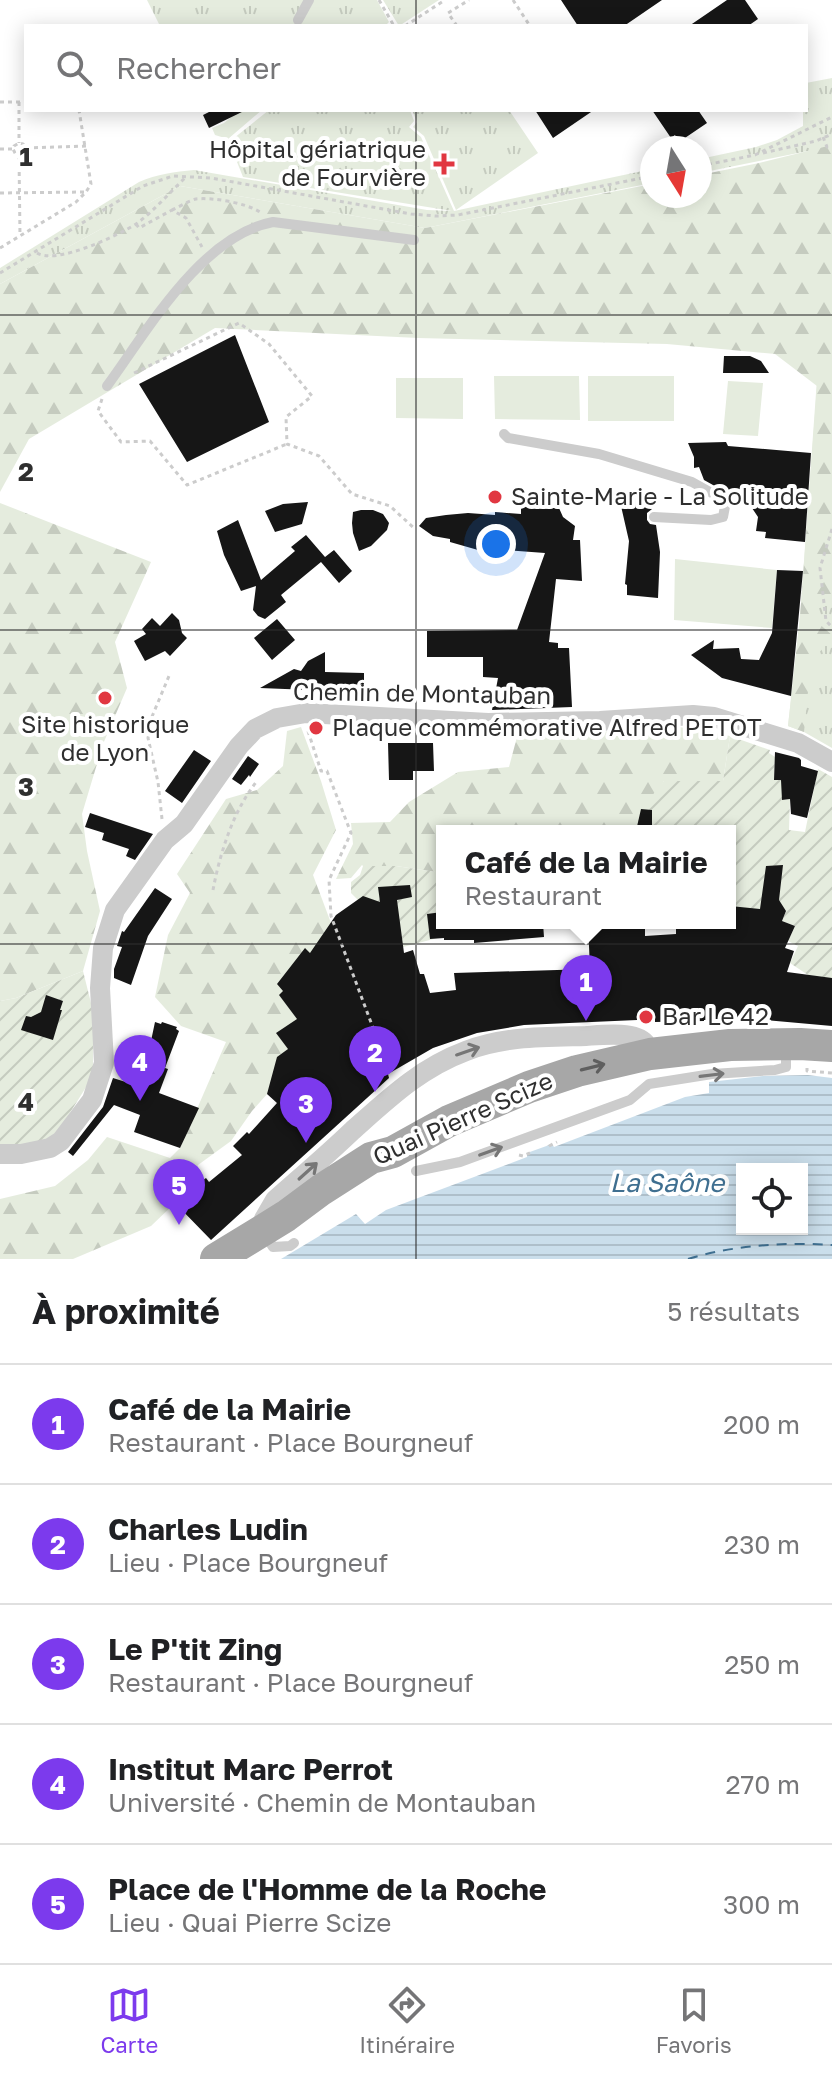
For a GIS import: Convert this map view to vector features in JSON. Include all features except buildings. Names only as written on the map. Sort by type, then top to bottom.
[{"type":"main road","name":"Quai Pierre Scize","points":[[216,1259],[371,1158],[393,1152],[449,1121],[529,1087],[577,1071],[650,1054],[730,1045],[832,1046]]},
{"type":"street","name":"Chemin de Montauban","points":[[0,1154],[21,1154],[50,1148],[61,1141],[92,1100],[104,1063],[100,988],[103,948],[115,910],[165,840],[184,824],[239,746],[255,729],[268,721],[295,714],[332,713],[488,723],[693,715],[714,717],[798,743],[832,762]]},
{"type":"street","points":[[262,1231],[264,1219],[275,1200],[376,1108],[435,1064],[467,1050],[515,1039],[636,1037],[644,1042],[650,1054]]},
{"type":"lane","points":[[298,20],[309,0]]},
{"type":"lane","points":[[107,386],[187,276],[207,257],[255,225],[273,222],[414,240]]},
{"type":"lane","points":[[504,434],[508,438],[599,454],[692,482],[726,501],[723,517],[711,520],[654,517]]},
{"type":"lane","points":[[416,1171],[460,1162],[630,1100],[649,1084],[786,1067],[787,1044]]},
{"type":"lane","points":[[262,1231],[273,1247],[294,1243]]},
{"type":"path","points":[[379,0],[393,24]]},
{"type":"path","points":[[408,24],[445,0]]},
{"type":"path","points":[[456,24],[448,13],[469,0]]},
{"type":"path","points":[[513,0],[529,24]]},
{"type":"path","points":[[0,102],[24,102]]},
{"type":"path","points":[[0,149],[13,149],[19,143],[19,102]]},
{"type":"path","points":[[0,248],[76,202],[91,184],[79,112]]},
{"type":"path","points":[[755,155],[832,117]]},
{"type":"path","points":[[712,164],[816,141],[832,134]]},
{"type":"path","points":[[823,137],[827,147],[832,147]]},
{"type":"path","points":[[19,143],[26,148],[86,146]]},
{"type":"path","points":[[19,156],[25,153],[26,148]]},
{"type":"path","points":[[13,149],[19,156],[20,236]]},
{"type":"path","points":[[0,273],[143,186],[173,176],[211,178],[436,216],[458,215],[640,178]]},
{"type":"path","points":[[36,252],[44,257],[57,257],[81,250],[136,224],[186,177]]},
{"type":"path","points":[[0,193],[86,192]]},
{"type":"path","points":[[136,224],[139,228],[194,199],[219,200],[254,208],[273,222]]},
{"type":"path","points":[[172,210],[186,218],[207,257]]},
{"type":"path","points":[[287,444],[286,417],[312,396],[269,344],[239,323],[107,386],[98,411],[121,442],[150,441],[187,485],[287,444],[319,456],[352,494],[390,506],[415,529]]},
{"type":"path","points":[[832,529],[820,568],[826,621],[832,627]]},
{"type":"path","points":[[169,676],[151,719],[148,738],[163,822],[176,831]]},
{"type":"path","points":[[308,732],[321,771],[327,771],[351,833],[329,880],[331,916],[391,1075]]},
{"type":"path","points":[[213,890],[217,868],[235,817],[257,781]]},
{"type":"path","points":[[808,1071],[832,1073]]},
{"type":"path","points":[[549,1146],[557,1143]]},
{"type":"path","points":[[523,1156],[530,1153]]},
{"type":"green space","points":[[147,0],[377,0],[389,22],[387,24],[159,24]]},
{"type":"green space","points":[[383,0],[439,0],[402,24],[398,24]]},
{"type":"green space","points":[[832,78],[832,748],[788,726],[800,617],[819,351],[808,151],[712,171],[712,156],[777,140],[803,126],[803,112],[808,112],[808,83]]},
{"type":"green space","points":[[238,112],[260,112],[228,139],[215,135],[212,128]]},
{"type":"green space","points":[[266,112],[411,112],[414,121],[409,127],[421,137],[454,211],[640,172],[640,185],[425,228],[180,186],[0,284],[0,268],[139,182],[173,173],[194,170],[427,210],[452,211],[243,177],[229,142]]},
{"type":"green space","points":[[413,112],[510,112],[538,153],[456,210],[424,136],[413,127],[417,122]]},
{"type":"green space","points":[[832,145],[832,595],[815,603],[817,622],[832,635],[832,639],[811,661],[804,732],[788,726],[800,617],[817,386],[775,354],[667,344],[418,338],[215,328],[29,439],[0,492],[0,284],[180,186],[425,228],[640,186],[640,208],[712,208],[712,173]]},
{"type":"green space","points":[[494,376],[579,376],[580,420],[495,419]]},
{"type":"green space","points":[[588,376],[674,376],[674,421],[588,421]]},
{"type":"green space","points":[[396,378],[463,378],[463,419],[396,418]]},
{"type":"green space","points":[[728,381],[763,383],[758,436],[723,434]]},
{"type":"green space","points":[[0,503],[151,562],[115,642],[127,688],[103,744],[82,814],[100,911],[83,971],[16,998],[0,1001]]},
{"type":"green space","points":[[675,559],[777,570],[772,628],[674,620]]},
{"type":"green space","points":[[301,727],[336,830],[313,875],[331,923],[288,1049],[268,1093],[231,1141],[198,1165],[175,1203],[151,1226],[73,1259],[0,1259],[0,1199],[55,1186],[88,1160],[107,1137],[170,1158],[180,1148],[226,1042],[181,1026],[155,997],[168,935],[190,893],[177,874],[226,799],[257,790],[283,766],[287,731]]},
{"type":"green space","points":[[679,727],[730,736],[723,781],[664,781],[639,825],[436,825],[436,872],[362,865],[351,878],[336,879],[353,844],[351,823],[390,822],[409,802],[458,772],[509,767],[517,737]]},
{"type":"green space","points":[[730,736],[770,750],[769,753],[775,757],[774,780],[782,780],[782,800],[790,799],[789,830],[805,832],[818,769],[832,777],[832,986],[813,985],[814,976],[790,963],[798,946],[788,941],[795,926],[782,921],[786,911],[781,904],[760,914],[736,912],[736,825],[637,825],[641,809],[664,781],[723,781]]},
{"type":"green space","points":[[363,866],[396,866],[436,872],[436,929],[472,929],[403,947],[383,912],[358,900],[351,893],[351,882],[360,875]]},
{"type":"green space","points":[[83,971],[93,1011],[93,1076],[49,1141],[0,1149],[0,1001],[16,998]]},
{"type":"water","name":"La Saône","points":[[763,1076],[832,1078],[832,1259],[281,1259],[356,1214],[365,1224],[386,1210],[527,1157],[527,1153],[552,1144],[554,1147],[685,1097],[709,1093],[709,1082]]},
{"type":"ferry route","points":[[688,1259],[723,1250],[760,1246],[832,1245]]},
{"type":"place","name":"Hôpital gériatrique de Fourvière","points":[[444,164]]},
{"type":"place","name":"Sainte-Marie - La Solitude","points":[[495,497]]},
{"type":"place","name":"Site historique de Lyon","points":[[105,698]]},
{"type":"place","name":"Plaque commémorative Alfred PETOT","points":[[316,728]]},
{"type":"place","name":"Bar Le 42","points":[[646,1017]]},
{"type":"place","name":"Café de la Mairie","points":[[586,1021]]},
{"type":"place","name":"Charles Ludin","points":[[375,1092]]},
{"type":"place","name":"Institut Marc Perrot","points":[[140,1101]]},
{"type":"place","name":"Le P'tit Zing","points":[[306,1143]]},
{"type":"place","name":"Place de l'Homme de la Roche","points":[[179,1225]]}]
